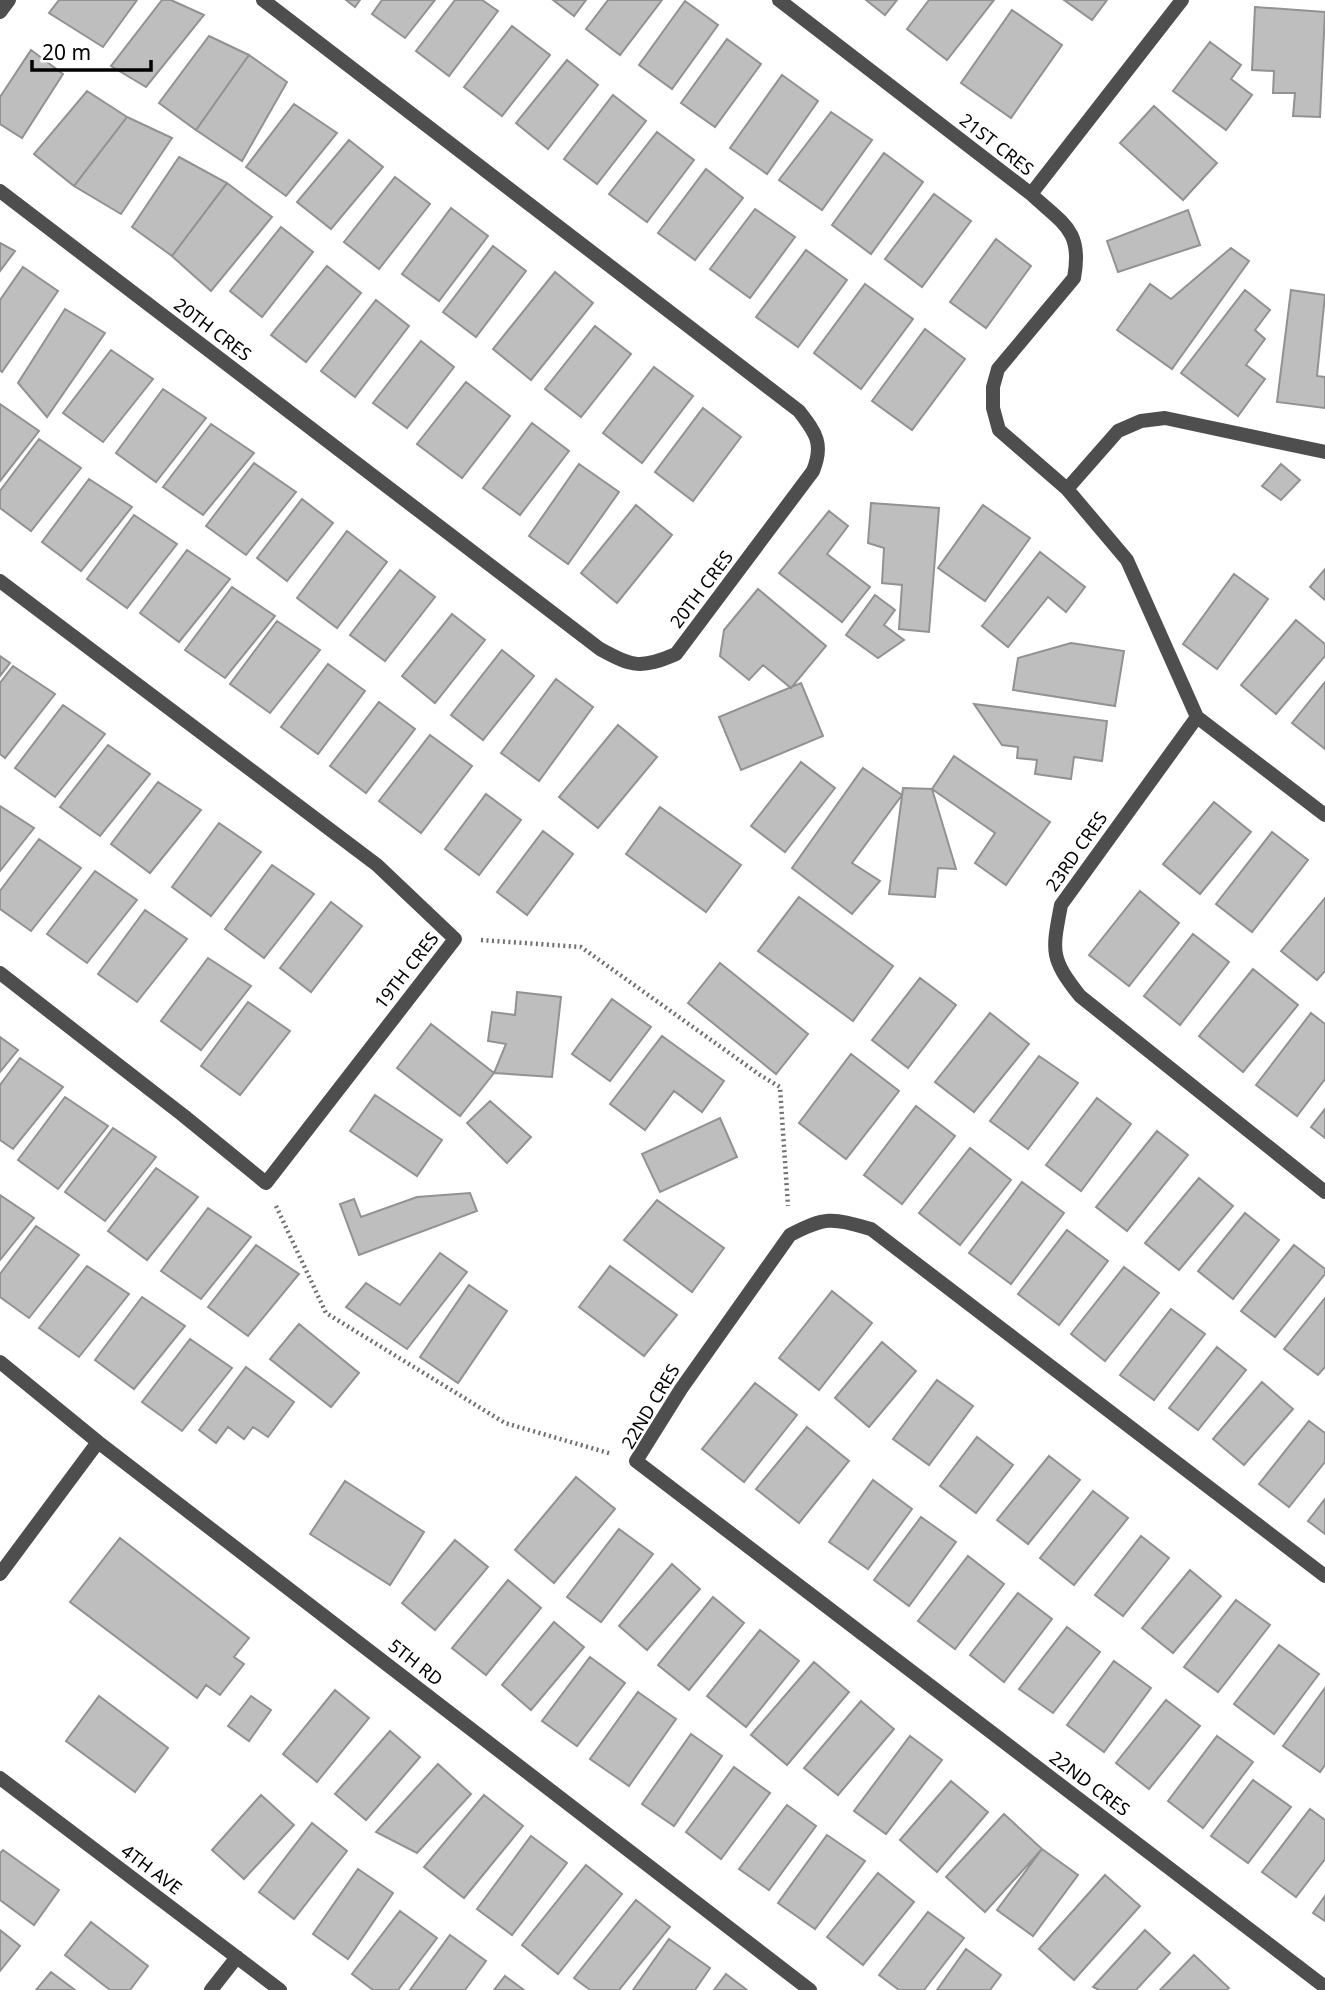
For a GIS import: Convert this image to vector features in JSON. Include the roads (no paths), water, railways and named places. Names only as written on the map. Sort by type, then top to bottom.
[{"type":"street","points":[[0,12],[9,0]]},
{"type":"street","name":"20TH CRES","points":[[0,191],[600,649],[622,661],[643,665],[676,654],[813,471],[819,456],[814,430],[799,411],[263,0]]},
{"type":"street","name":"21ST CRES","points":[[779,0],[1031,194],[1182,0]]},
{"type":"street","points":[[1031,194],[1069,229],[1076,243],[1078,258],[1074,278],[998,369],[993,387],[993,408],[999,430],[1067,489],[1127,560],[1197,718],[1325,815]]},
{"type":"street","points":[[1067,489],[1118,431],[1141,421],[1165,418],[1325,452]]},
{"type":"street","name":"19TH CRES","points":[[0,581],[377,865],[455,939],[266,1183],[0,973]]},
{"type":"street","name":"23RD CRES","points":[[1197,718],[1061,905],[1055,954],[1061,972],[1080,996],[1325,1192]]},
{"type":"street","name":"22ND CRES","points":[[1325,1576],[871,1229],[839,1219],[818,1221],[790,1235],[681,1388],[636,1461],[1325,1987]]},
{"type":"street","name":"5TH RD","points":[[0,1362],[97,1442],[810,1990]]},
{"type":"street","points":[[0,1574],[97,1442]]},
{"type":"street","name":"4TH AVE","points":[[0,1778],[280,1990]]},
{"type":"street","points":[[211,1990],[237,1957]]}]
